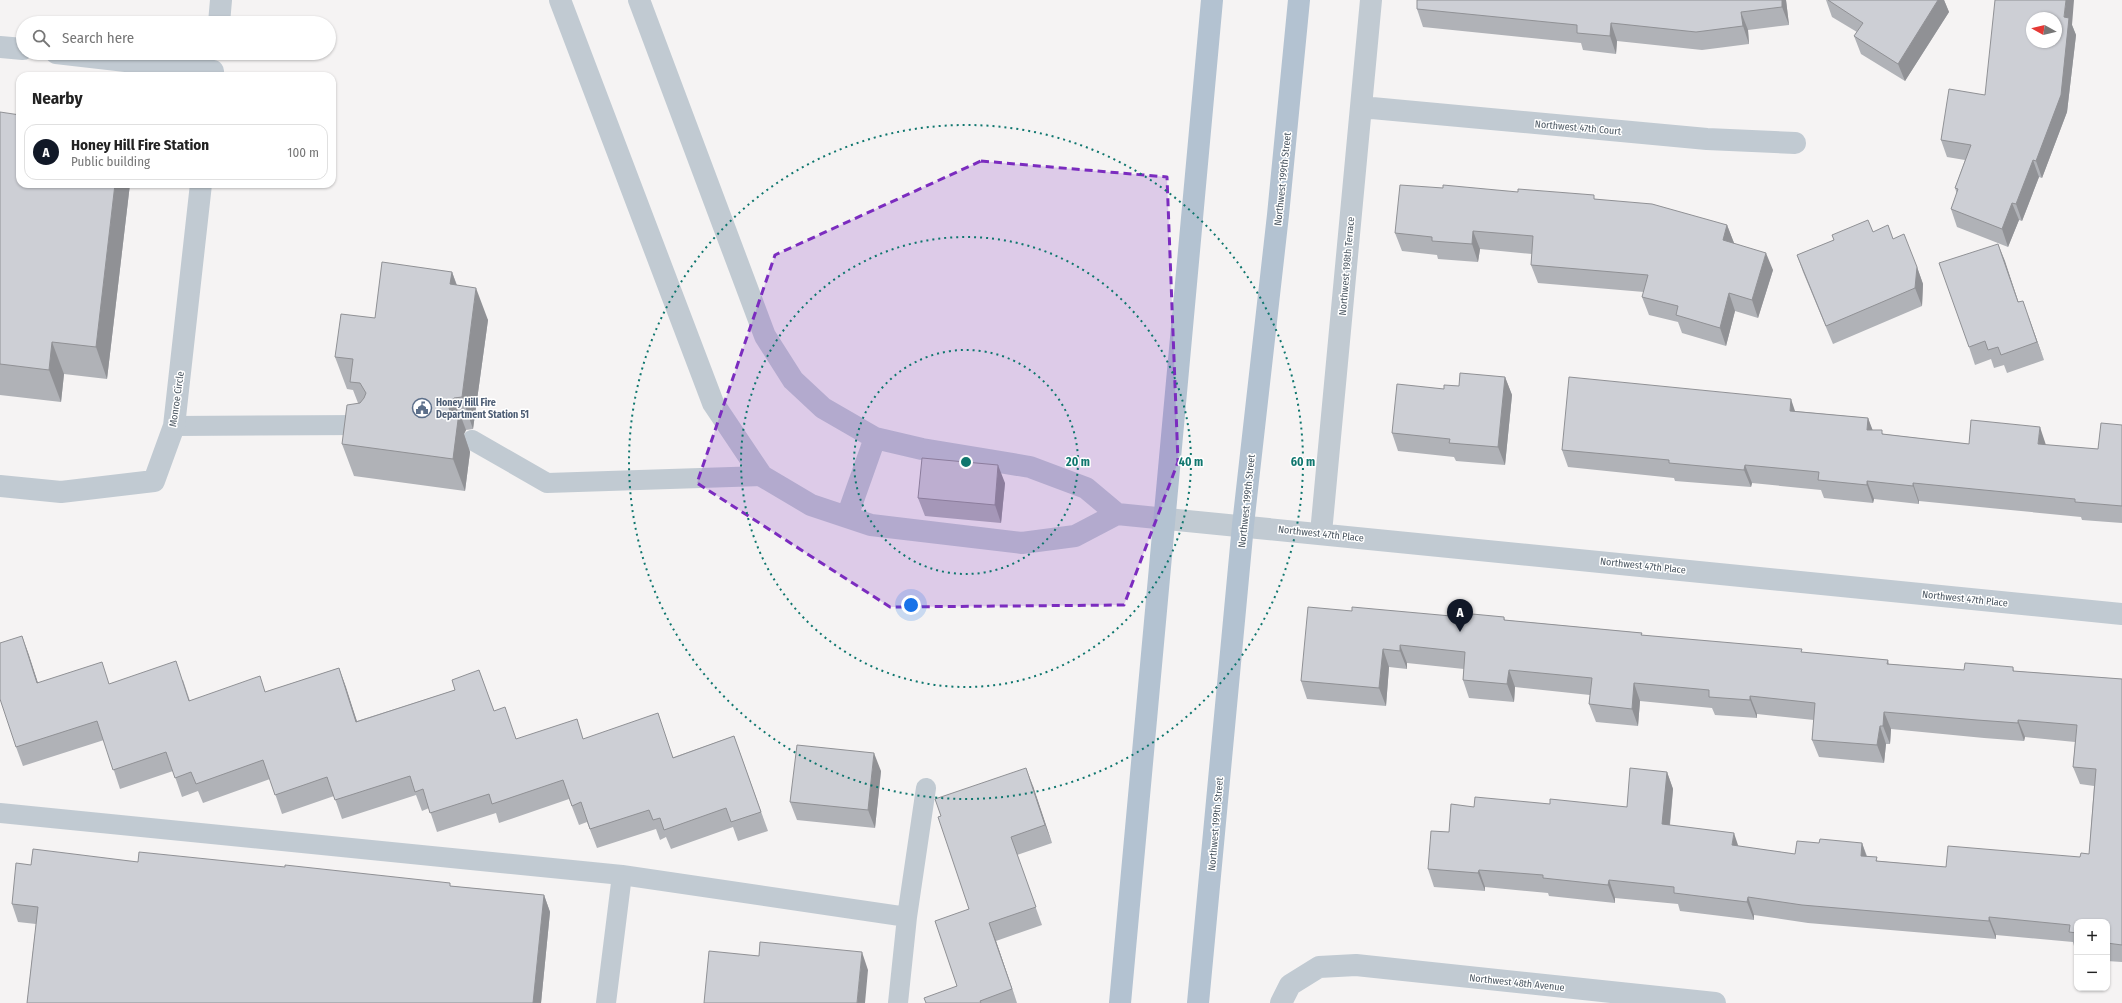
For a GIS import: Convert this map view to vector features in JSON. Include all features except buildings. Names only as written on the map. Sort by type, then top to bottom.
[{"type":"main road","points":[[1120,1003],[1212,0]]},
{"type":"main road","name":"Northwest 199th Street","points":[[1198,1003],[1243,525],[1278,215],[1299,0]]},
{"type":"street","points":[[220,16],[221,0]]},
{"type":"street","points":[[560,0],[714,403],[762,476],[811,506],[871,525],[1022,543],[1075,536],[1117,514],[1086,488],[1030,467],[922,449],[875,438],[824,408],[793,380],[765,336],[639,0]]},
{"type":"street","name":"Northwest 198th Terrace","points":[[1321,533],[1371,0]]},
{"type":"street","points":[[0,46],[16,48]]},
{"type":"street","points":[[135,60],[214,67]]},
{"type":"street","name":"Northwest 47th Court","points":[[1361,107],[1707,139],[1795,143]]},
{"type":"street","name":"Monroe Circle","points":[[0,486],[61,492],[154,481],[174,426],[201,188]]},
{"type":"street","points":[[847,517],[875,438]]},
{"type":"street","name":"Northwest 47th Place","points":[[1117,514],[1243,525],[2122,614]]},
{"type":"street","name":"Northwest 48th Avenue","points":[[1281,1003],[1290,985],[1319,967],[1356,965],[1715,1003]]},
{"type":"lane","points":[[174,426],[366,425]]},
{"type":"lane","points":[[472,440],[547,483],[762,476]]},
{"type":"lane","points":[[898,1003],[907,917],[926,788]]},
{"type":"lane","points":[[0,814],[622,875],[907,917]]},
{"type":"lane","points":[[606,1003],[622,875]]},
{"type":"highlighted area","points":[[981,161],[1167,177],[1178,462],[1124,605],[890,607],[697,483],[775,255]]},
{"type":"place","name":"Honey Hill Fire Department Station 51","points":[[422,408]]},
{"type":"place","name":"Honey Hill Fire Station","points":[[1460,632]]}]
